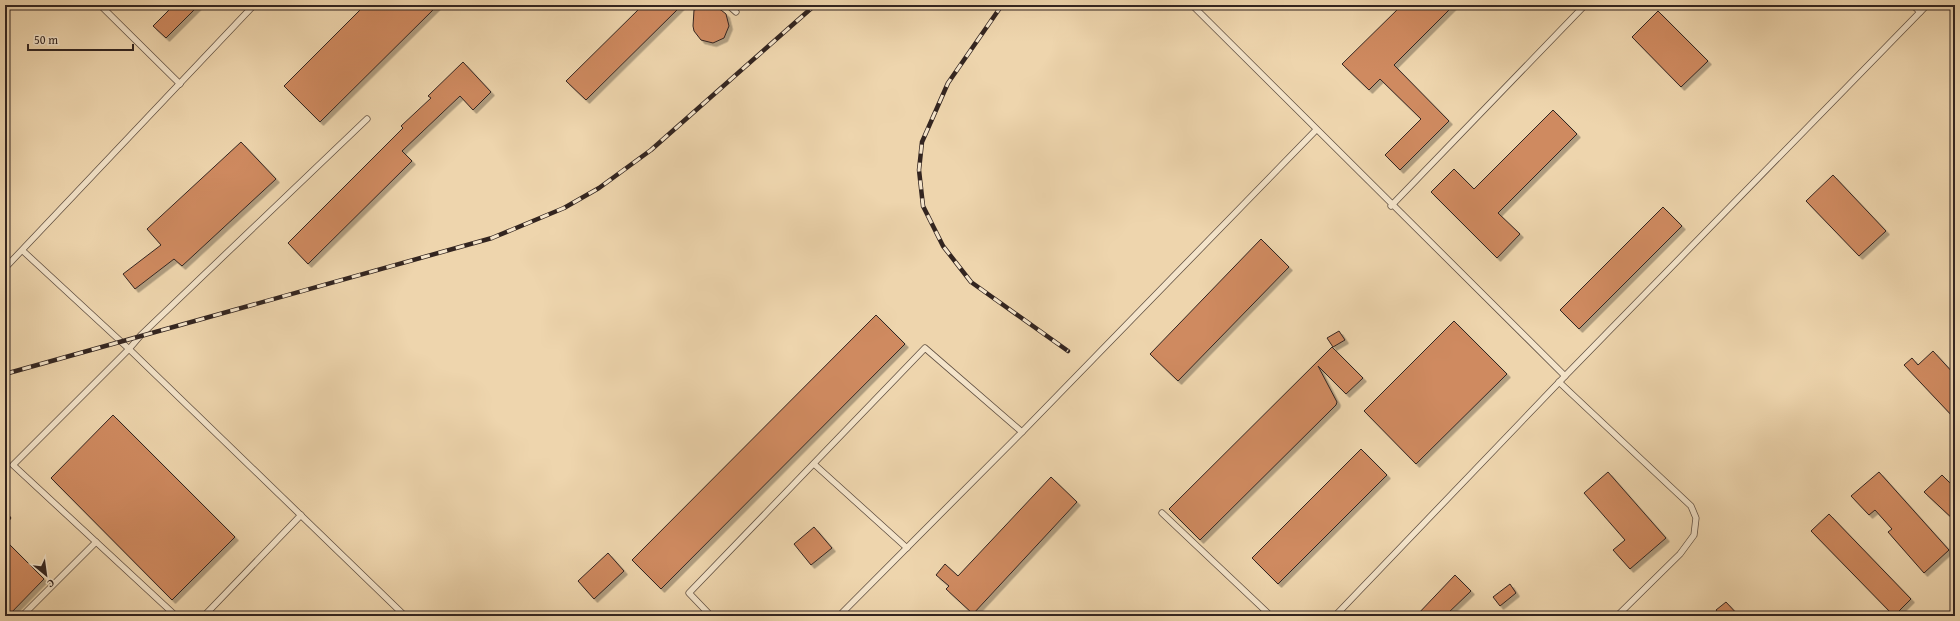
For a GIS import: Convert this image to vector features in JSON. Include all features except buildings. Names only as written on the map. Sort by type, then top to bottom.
[{"type":"lane","points":[[100,5],[180,84]]},
{"type":"lane","points":[[5,268],[23,251],[254,5]]},
{"type":"lane","points":[[728,5],[736,12]]},
{"type":"lane","points":[[1192,5],[1391,206],[1565,376]]},
{"type":"lane","points":[[1391,206],[1585,5]]},
{"type":"lane","points":[[1913,5],[1920,12]]},
{"type":"lane","points":[[1336,616],[1559,382],[1927,5]]},
{"type":"lane","points":[[176,616],[13,465],[129,349],[141,335],[366,119]]},
{"type":"lane","points":[[839,616],[1022,432],[1316,130]]},
{"type":"lane","points":[[23,251],[129,349],[405,616]]},
{"type":"lane","points":[[711,616],[688,593],[925,348],[1022,432]]},
{"type":"lane","points":[[1559,382],[1691,506],[1696,518],[1694,535],[1680,554],[1617,616]]},
{"type":"lane","points":[[814,464],[907,548]]},
{"type":"lane","points":[[1162,514],[1271,616]]},
{"type":"lane","points":[[204,616],[301,515]]},
{"type":"lane","points":[[22,616],[96,542]]},
{"type":"railway","points":[[5,374],[492,238],[564,208],[599,188],[651,150],[815,5]]},
{"type":"railway","points":[[1002,5],[948,83],[922,142],[919,170],[923,206],[943,246],[971,282],[1068,351]]},
{"type":"railway","points":[[5,522],[9,518]]}]
